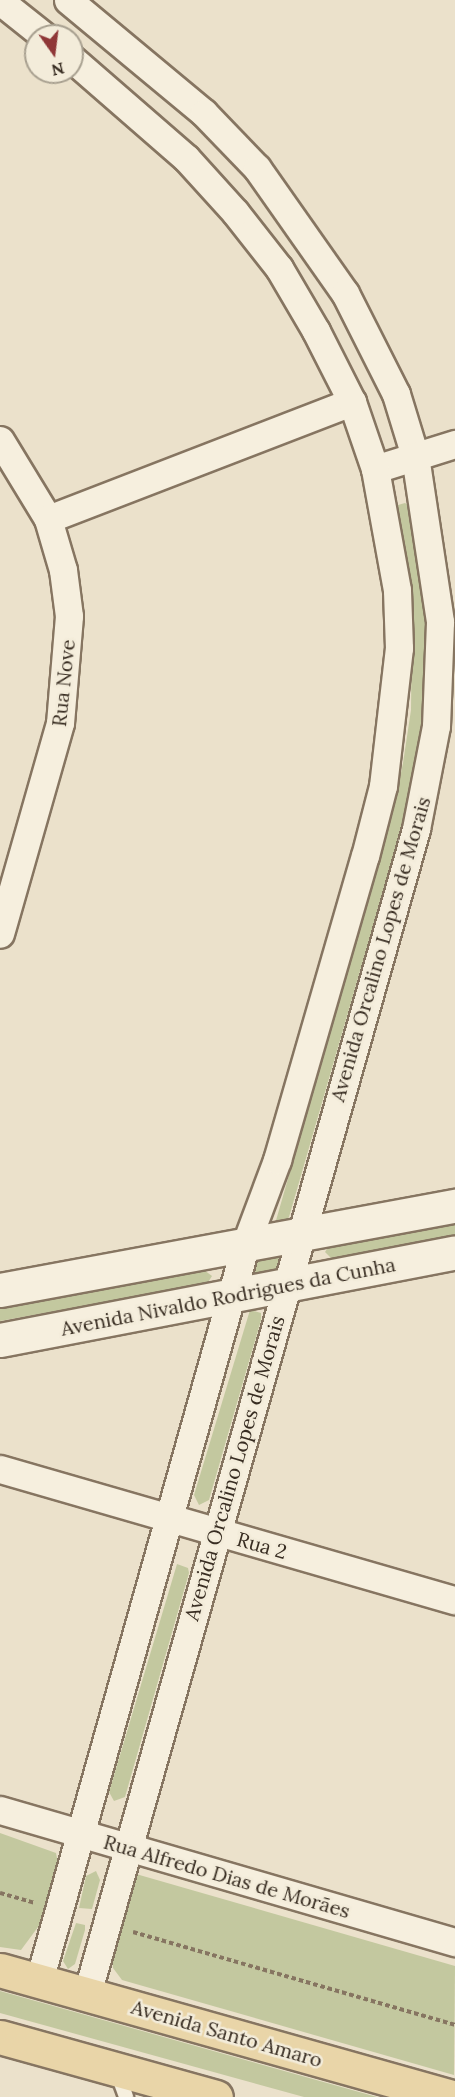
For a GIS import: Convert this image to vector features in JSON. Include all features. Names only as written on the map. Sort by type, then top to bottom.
[{"type":"main road","name":"Avenida Santo Amaro","points":[[0,1970],[453,2097]]},
{"type":"main road","points":[[0,2037],[121,2085],[201,2095]]},
{"type":"street","points":[[0,0],[29,24]]},
{"type":"street","name":"Avenida Orcalino Lopes de Morais","points":[[68,0],[204,113],[270,184],[345,293],[396,394],[415,456],[440,622],[431,760],[416,829],[299,1234],[295,1270],[286,1288],[215,1532],[87,1994]]},
{"type":"street","name":"Avenida Orcalino Lopes de Morais","points":[[39,1981],[246,1243],[277,1160],[385,775],[395,710],[398,625],[389,539],[375,470],[352,402],[279,268],[235,212],[186,158],[84,69]]},
{"type":"street","points":[[48,519],[352,402]]},
{"type":"street","name":"Rua Nove","points":[[0,440],[48,519],[63,570],[68,667],[45,786],[0,934]]},
{"type":"street","points":[[375,470],[455,444]]},
{"type":"street","points":[[0,1290],[455,1206]]},
{"type":"street","name":"Avenida Nivaldo Rodrigues da Cunha","points":[[0,1340],[286,1288],[449,1255]]},
{"type":"street","name":"Rua 2","points":[[0,1469],[455,1600]]},
{"type":"street","name":"Rua Alfredo Dias de Morães","points":[[0,1810],[455,1942]]},
{"type":"path","points":[[0,1893],[59,1910]]},
{"type":"path","points":[[106,1924],[455,2025]]},
{"type":"green space","points":[[405,503],[411,507],[420,550],[429,649],[426,702],[412,791],[289,1217],[284,1224],[275,1224],[392,816],[403,763],[411,710],[412,609],[396,514],[398,505]]},
{"type":"green space","points":[[455,1222],[455,1237],[333,1260],[325,1252],[329,1246]]},
{"type":"green space","points":[[276,1248],[284,1257],[285,1269],[256,1278],[249,1268],[250,1257]]},
{"type":"green space","points":[[204,1270],[212,1276],[207,1284],[0,1321],[0,1308]]},
{"type":"green space","points":[[250,1310],[261,1313],[261,1320],[209,1500],[199,1505],[194,1495]]},
{"type":"green space","points":[[177,1564],[188,1568],[189,1573],[125,1797],[114,1801],[109,1792]]},
{"type":"green space","points":[[0,1833],[56,1853],[58,1863],[41,1923],[21,1950],[0,1947]]},
{"type":"green space","points":[[96,1871],[100,1880],[92,1909],[79,1908],[86,1876]]},
{"type":"green space","points":[[136,1874],[455,1966],[454,2075],[122,1980],[113,1968],[112,1954]]},
{"type":"green space","points":[[76,1923],[85,1925],[85,1930],[75,1964],[68,1969],[63,1961]]},
{"type":"green space","points":[[0,1991],[377,2097],[304,2097],[0,2013]]}]
